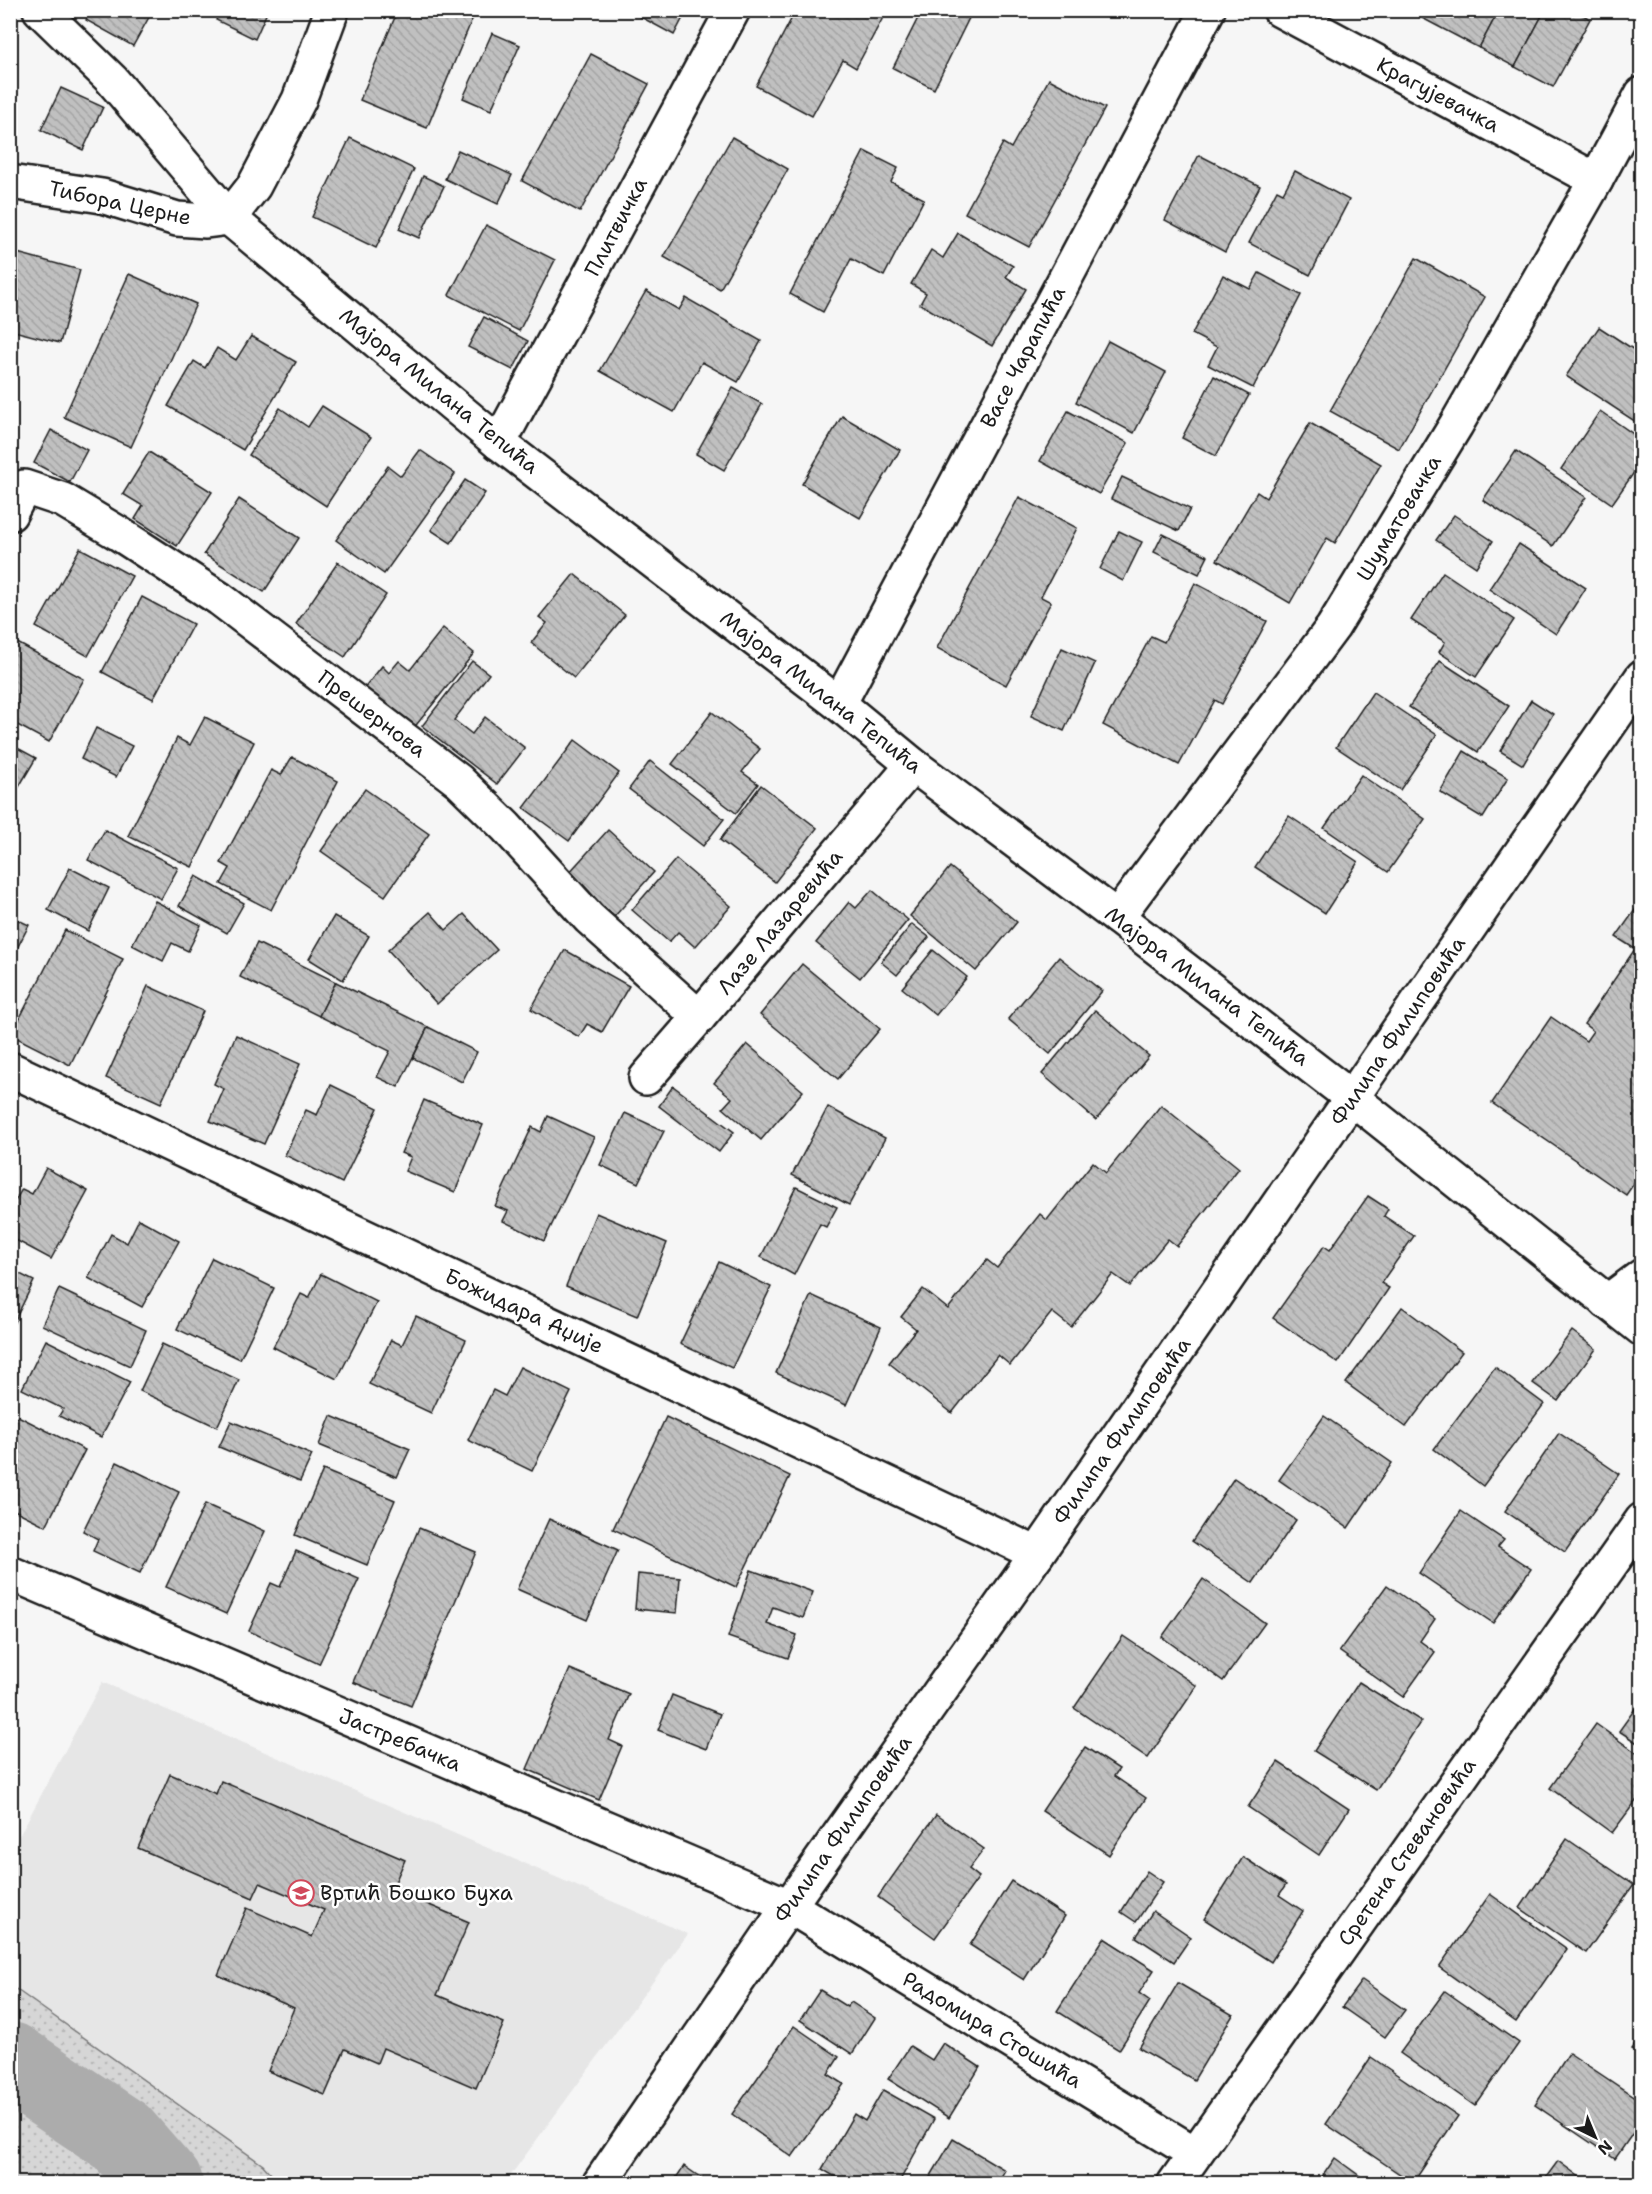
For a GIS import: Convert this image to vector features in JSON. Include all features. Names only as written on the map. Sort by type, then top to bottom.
[{"type":"street","name":"Мајора Милана Тепића","points":[[40,10],[112,80],[229,218],[499,443],[839,704],[913,765],[1117,917],[1352,1098],[1641,1329]]},
{"type":"street","points":[[229,218],[254,186],[299,100],[332,10]]},
{"type":"street","name":"Плитвичка","points":[[499,443],[733,10]]},
{"type":"street","name":"Васе Чарапића","points":[[839,704],[1208,10]]},
{"type":"street","name":"Крагујевачка","points":[[1280,10],[1596,180]]},
{"type":"street","name":"Шуматовачка","points":[[1117,917],[1333,627],[1456,425],[1596,180],[1641,94]]},
{"type":"street","name":"Тибора Церне","points":[[10,182],[102,196],[177,219],[206,221],[229,218]]},
{"type":"street","name":"Прешернова","points":[[10,514],[24,487],[63,500],[220,599],[459,781],[506,827],[589,918],[699,1017]]},
{"type":"street","name":"Филипа Филиповића","points":[[599,2184],[789,1906],[1037,1554],[1641,677]]},
{"type":"street","name":"Лазе Лазаревића","points":[[646,1078],[913,765]]},
{"type":"street","name":"Божидара Аџије","points":[[10,1069],[1037,1554]]},
{"type":"street","points":[[1607,1302],[1641,1276]]},
{"type":"street","name":"Сретена Стевановића","points":[[1174,2184],[1641,1520]]},
{"type":"street","name":"Јастребачка","points":[[10,1574],[789,1906]]},
{"type":"street","name":"Радомира Стошића","points":[[789,1906],[1194,2153]]},
{"type":"shaded area","name":"Вртић Бошко Буха","points":[[102,1682],[688,1934],[505,2183],[279,2183],[263,2165],[11,1985],[11,1851]]},
{"type":"shaded area","points":[[10,1985],[263,2165],[279,2183],[11,2183]]},
{"type":"building","points":[[91,10],[153,10],[133,46],[86,20]]},
{"type":"building","points":[[220,10],[268,10],[255,39],[216,20]]},
{"type":"building","points":[[398,10],[476,10],[427,128],[360,100]]},
{"type":"building","points":[[628,10],[687,10],[674,35]]},
{"type":"building","points":[[796,10],[887,10],[856,68],[843,60],[812,116],[756,86]]},
{"type":"building","points":[[922,10],[973,10],[934,89],[893,68]]},
{"type":"building","points":[[1407,10],[1499,10],[1479,48]]},
{"type":"building","points":[[1499,10],[1545,10],[1515,67],[1479,48]]},
{"type":"building","points":[[1545,10],[1575,10],[1590,19],[1553,87],[1515,67]]},
{"type":"building","points":[[492,33],[520,45],[491,110],[463,98]]},
{"type":"building","points":[[591,54],[649,84],[580,212],[522,181]]},
{"type":"building","points":[[1049,79],[1105,108],[1029,247],[965,213],[1003,143],[1011,148]]},
{"type":"building","points":[[61,88],[103,107],[83,150],[41,130]]},
{"type":"building","points":[[732,137],[788,169],[720,289],[664,257]]},
{"type":"building","points":[[350,138],[414,169],[376,248],[312,217]]},
{"type":"building","points":[[458,150],[512,175],[498,204],[445,179]]},
{"type":"building","points":[[864,151],[898,168],[891,182],[924,199],[884,276],[851,259],[823,312],[790,294]]},
{"type":"building","points":[[1199,155],[1260,186],[1225,252],[1165,220]]},
{"type":"building","points":[[1295,171],[1349,200],[1310,275],[1249,243],[1277,190],[1283,193]]},
{"type":"building","points":[[423,176],[444,186],[419,238],[399,229]]},
{"type":"building","points":[[486,225],[555,260],[519,331],[449,295]]},
{"type":"building","points":[[1642,232],[1642,250],[1633,244]]},
{"type":"building","points":[[958,233],[1013,266],[1006,277],[1026,289],[992,346],[920,304],[926,293],[911,284],[931,250],[943,258]]},
{"type":"building","points":[[10,251],[80,270],[60,343],[10,330]]},
{"type":"building","points":[[1416,258],[1485,297],[1399,449],[1330,411]]},
{"type":"building","points":[[1259,273],[1301,295],[1253,388],[1208,365],[1217,347],[1192,334],[1223,275],[1250,289]]},
{"type":"building","points":[[129,274],[196,304],[131,447],[64,417]]},
{"type":"building","points":[[646,291],[679,310],[686,298],[761,341],[738,382],[702,362],[674,412],[600,371]]},
{"type":"building","points":[[484,317],[528,341],[513,370],[468,347]]},
{"type":"building","points":[[1599,327],[1642,355],[1642,420],[1639,424],[1566,376]]},
{"type":"building","points":[[251,336],[296,362],[243,450],[168,406],[194,361],[205,368],[217,348],[236,360]]},
{"type":"building","points":[[1108,341],[1166,372],[1134,433],[1076,402]]},
{"type":"building","points":[[1214,376],[1249,395],[1216,456],[1182,438]]},
{"type":"building","points":[[733,388],[762,404],[724,470],[696,454]]},
{"type":"building","points":[[322,406],[371,437],[326,506],[249,455],[280,408],[308,427]]},
{"type":"building","points":[[1068,411],[1128,443],[1099,494],[1040,461]]},
{"type":"building","points":[[1600,411],[1642,440],[1642,461],[1612,504],[1561,469]]},
{"type":"building","points":[[842,416],[900,450],[860,518],[802,484]]},
{"type":"building","points":[[1310,423],[1381,464],[1335,543],[1327,538],[1290,603],[1217,560],[1257,492],[1266,498]]},
{"type":"building","points":[[51,430],[87,450],[70,482],[34,463]]},
{"type":"building","points":[[420,450],[455,474],[384,574],[336,540],[388,466],[401,476]]},
{"type":"building","points":[[1516,451],[1586,497],[1553,546],[1483,500]]},
{"type":"building","points":[[149,452],[212,492],[177,546],[135,519],[143,506],[123,494]]},
{"type":"building","points":[[1122,477],[1190,509],[1179,531],[1111,499]]},
{"type":"building","points":[[465,480],[485,493],[451,543],[431,530]]},
{"type":"building","points":[[1019,497],[1077,528],[1041,597],[1051,602],[1006,685],[937,648]]},
{"type":"building","points":[[239,499],[299,538],[264,592],[204,554]]},
{"type":"building","points":[[1454,515],[1493,541],[1476,567],[1436,540]]},
{"type":"building","points":[[1119,531],[1142,542],[1123,581],[1100,569]]},
{"type":"building","points":[[1163,534],[1208,556],[1199,574],[1154,552]]},
{"type":"building","points":[[1519,544],[1586,588],[1556,634],[1489,589]]},
{"type":"building","points":[[80,548],[132,576],[88,656],[36,627]]},
{"type":"building","points":[[338,562],[386,595],[345,657],[296,624]]},
{"type":"building","points":[[1443,572],[1514,620],[1476,677],[1439,652],[1445,642],[1411,620]]},
{"type":"building","points":[[574,574],[625,615],[574,678],[531,643],[547,623],[539,617]]},
{"type":"building","points":[[1195,583],[1267,621],[1222,704],[1215,700],[1179,765],[1103,725],[1151,636],[1164,642]]},
{"type":"building","points":[[142,597],[193,624],[153,699],[102,672]]},
{"type":"building","points":[[443,628],[474,653],[413,729],[364,689],[382,666],[389,673],[399,661],[410,670]]},
{"type":"building","points":[[10,639],[84,679],[49,742],[10,721]]},
{"type":"building","points":[[1062,648],[1095,663],[1064,731],[1031,716]]},
{"type":"building","points":[[472,661],[489,674],[454,720],[472,734],[485,717],[525,748],[497,784],[422,726]]},
{"type":"building","points":[[1440,661],[1509,706],[1478,752],[1409,707]]},
{"type":"building","points":[[1373,692],[1437,735],[1400,790],[1336,747]]},
{"type":"building","points":[[1531,700],[1553,714],[1523,765],[1500,751]]},
{"type":"building","points":[[712,712],[760,749],[742,772],[758,784],[736,813],[672,764]]},
{"type":"building","points":[[205,717],[254,742],[192,867],[128,836],[177,738],[190,745]]},
{"type":"building","points":[[96,728],[132,746],[116,777],[81,759]]},
{"type":"building","points":[[575,740],[619,773],[569,841],[524,808]]},
{"type":"building","points":[[10,744],[36,758],[10,802]]},
{"type":"building","points":[[1464,751],[1508,778],[1483,818],[1440,792]]},
{"type":"building","points":[[292,757],[338,781],[271,910],[221,884],[230,868],[221,863],[271,770],[281,775]]},
{"type":"building","points":[[650,761],[724,819],[703,846],[629,789]]},
{"type":"building","points":[[1361,775],[1425,819],[1388,872],[1324,828]]},
{"type":"building","points":[[761,785],[817,828],[775,882],[720,840]]},
{"type":"building","points":[[365,789],[429,834],[385,896],[321,851]]},
{"type":"building","points":[[1289,816],[1358,862],[1325,913],[1255,867]]},
{"type":"building","points":[[105,830],[178,868],[161,899],[88,860]]},
{"type":"building","points":[[608,830],[654,872],[614,917],[567,875]]},
{"type":"building","points":[[676,859],[731,906],[695,947],[678,932],[669,942],[632,910]]},
{"type":"building","points":[[950,867],[1017,922],[976,971],[910,916]]},
{"type":"building","points":[[70,868],[109,888],[88,931],[48,910]]},
{"type":"building","points":[[196,876],[244,903],[227,933],[179,906]]},
{"type":"building","points":[[872,890],[908,920],[860,978],[816,943],[849,902],[856,908]]},
{"type":"building","points":[[1642,900],[1642,1172],[1626,1195],[1492,1103],[1551,1017],[1586,1041],[1593,1031],[1584,1024],[1635,949],[1616,937]]},
{"type":"building","points":[[155,901],[201,925],[188,951],[172,943],[163,961],[132,945]]},
{"type":"building","points":[[430,912],[446,930],[464,914],[497,950],[437,1004],[388,950]]},
{"type":"building","points":[[10,916],[29,925],[10,962]]},
{"type":"building","points":[[334,916],[369,936],[343,980],[309,959]]},
{"type":"building","points":[[912,924],[929,937],[897,975],[881,962]]},
{"type":"building","points":[[65,930],[123,959],[70,1065],[11,1035]]},
{"type":"building","points":[[257,943],[336,982],[319,1016],[240,977]]},
{"type":"building","points":[[565,950],[629,986],[602,1032],[587,1024],[579,1037],[531,1009]]},
{"type":"building","points":[[933,950],[967,977],[936,1015],[902,988]]},
{"type":"building","points":[[1059,957],[1102,991],[1050,1054],[1008,1019]]},
{"type":"building","points":[[802,964],[880,1029],[838,1079],[760,1015]]},
{"type":"building","points":[[336,982],[428,1027],[398,1087],[377,1077],[390,1051],[319,1016]]},
{"type":"building","points":[[148,986],[203,1011],[161,1103],[106,1078]]},
{"type":"building","points":[[1095,1010],[1149,1056],[1096,1120],[1042,1074]]},
{"type":"building","points":[[428,1027],[477,1052],[462,1082],[413,1058]]},
{"type":"building","points":[[236,1035],[300,1064],[264,1144],[210,1121],[224,1089],[214,1084]]},
{"type":"building","points":[[747,1044],[803,1091],[761,1140],[723,1108],[732,1098],[714,1083]]},
{"type":"building","points":[[331,1085],[378,1108],[342,1183],[285,1155],[306,1110],[317,1115]]},
{"type":"building","points":[[673,1086],[734,1132],[719,1152],[659,1106]]},
{"type":"building","points":[[424,1100],[483,1125],[455,1192],[405,1171],[411,1157],[401,1153]]},
{"type":"building","points":[[1161,1105],[1239,1168],[1177,1246],[1168,1239],[1130,1286],[1113,1274],[1071,1327],[1052,1312],[1010,1365],[998,1355],[952,1413],[889,1363],[916,1329],[901,1317],[923,1289],[948,1309],[987,1260],[997,1268],[1040,1214],[1047,1220],[1093,1162],[1106,1173]]},
{"type":"building","points":[[828,1107],[885,1138],[849,1205],[792,1175]]},
{"type":"building","points":[[625,1113],[664,1131],[638,1183],[600,1165]]},
{"type":"building","points":[[548,1116],[594,1137],[544,1241],[503,1221],[508,1211],[495,1206],[532,1127],[541,1132]]},
{"type":"building","points":[[46,1168],[88,1191],[51,1259],[10,1237],[10,1210],[22,1189],[32,1194]]},
{"type":"building","points":[[796,1187],[837,1207],[826,1227],[820,1224],[794,1275],[761,1257]]},
{"type":"building","points":[[1368,1196],[1388,1209],[1384,1216],[1414,1236],[1381,1283],[1389,1288],[1338,1363],[1273,1318],[1324,1246],[1330,1250]]},
{"type":"building","points":[[596,1213],[667,1243],[637,1316],[566,1286]]},
{"type":"building","points":[[139,1219],[179,1241],[142,1307],[88,1278],[111,1234],[127,1243]]},
{"type":"building","points":[[212,1258],[274,1288],[240,1359],[177,1329]]},
{"type":"building","points":[[719,1262],[771,1287],[732,1368],[680,1344]]},
{"type":"building","points":[[10,1269],[34,1281],[13,1324],[10,1323]]},
{"type":"building","points":[[321,1274],[377,1302],[337,1379],[273,1347],[301,1294],[309,1298]]},
{"type":"building","points":[[59,1289],[146,1330],[130,1366],[42,1325]]},
{"type":"building","points":[[811,1295],[881,1327],[846,1405],[776,1373]]},
{"type":"building","points":[[1402,1307],[1462,1352],[1406,1427],[1346,1383]]},
{"type":"building","points":[[416,1316],[466,1340],[431,1413],[369,1384],[391,1340],[402,1345]]},
{"type":"building","points":[[1572,1331],[1596,1349],[1558,1401],[1533,1383]]},
{"type":"building","points":[[46,1340],[130,1382],[101,1437],[59,1416],[63,1409],[22,1389]]},
{"type":"building","points":[[162,1344],[239,1380],[217,1427],[140,1391]]},
{"type":"building","points":[[520,1367],[571,1392],[532,1471],[468,1440],[493,1390],[505,1396]]},
{"type":"building","points":[[1495,1367],[1544,1404],[1483,1486],[1434,1449]]},
{"type":"building","points":[[18,1416],[85,1450],[46,1526],[10,1508],[10,1430]]},
{"type":"building","points":[[331,1416],[410,1449],[397,1477],[319,1445]]},
{"type":"building","points":[[1324,1416],[1392,1463],[1348,1528],[1279,1480]]},
{"type":"building","points":[[666,1417],[790,1476],[736,1587],[613,1529]]},
{"type":"building","points":[[231,1421],[312,1455],[300,1481],[219,1447]]},
{"type":"building","points":[[1559,1433],[1619,1474],[1565,1552],[1505,1511]]},
{"type":"building","points":[[117,1462],[179,1492],[140,1573],[93,1551],[98,1539],[83,1531]]},
{"type":"building","points":[[323,1470],[395,1500],[367,1565],[295,1535]]},
{"type":"building","points":[[1234,1478],[1296,1520],[1253,1583],[1192,1541]]},
{"type":"building","points":[[205,1504],[265,1531],[226,1614],[166,1587]]},
{"type":"building","points":[[1461,1511],[1504,1540],[1498,1547],[1531,1569],[1493,1623],[1419,1573]]},
{"type":"building","points":[[549,1519],[618,1550],[587,1620],[517,1589]]},
{"type":"building","points":[[419,1528],[476,1552],[411,1706],[353,1682]]},
{"type":"building","points":[[296,1551],[359,1579],[319,1664],[249,1631],[271,1583],[280,1587]]},
{"type":"building","points":[[751,1570],[813,1592],[803,1618],[773,1607],[767,1624],[797,1635],[788,1658],[728,1637]]},
{"type":"building","points":[[638,1574],[680,1578],[677,1613],[635,1609]]},
{"type":"building","points":[[1203,1579],[1265,1623],[1223,1681],[1162,1637]]},
{"type":"building","points":[[1387,1585],[1435,1619],[1420,1641],[1435,1652],[1403,1697],[1339,1651]]},
{"type":"building","points":[[1123,1636],[1197,1686],[1148,1758],[1074,1708]]},
{"type":"building","points":[[570,1669],[629,1694],[609,1740],[622,1746],[599,1800],[527,1769]]},
{"type":"building","points":[[1359,1682],[1421,1721],[1376,1790],[1314,1751]]},
{"type":"building","points":[[672,1695],[720,1714],[706,1749],[658,1730]]},
{"type":"building","points":[[1642,1699],[1642,1746],[1619,1731]]},
{"type":"building","points":[[1596,1724],[1642,1757],[1642,1793],[1612,1833],[1550,1788]]},
{"type":"building","points":[[1085,1747],[1119,1769],[1114,1776],[1146,1798],[1109,1855],[1042,1811]]},
{"type":"building","points":[[1278,1762],[1349,1809],[1319,1855],[1248,1807]]},
{"type":"building","points":[[170,1774],[216,1794],[221,1781],[405,1860],[392,1889],[469,1922],[437,1995],[504,2023],[476,2088],[383,2048],[377,2063],[345,2049],[325,2095],[268,2071],[294,2008],[218,1975],[247,1908],[312,1937],[324,1910],[260,1883],[253,1898],[138,1848]]},
{"type":"building","points":[[936,1815],[984,1849],[969,1869],[979,1877],[935,1938],[878,1897]]},
{"type":"building","points":[[1567,1839],[1634,1885],[1586,1953],[1520,1908]]},
{"type":"building","points":[[1243,1857],[1286,1885],[1279,1895],[1303,1911],[1271,1962],[1204,1919]]},
{"type":"building","points":[[1147,1871],[1163,1882],[1136,1922],[1121,1912]]},
{"type":"building","points":[[1011,1881],[1065,1916],[1024,1980],[970,1945]]},
{"type":"building","points":[[1490,1894],[1567,1949],[1516,2022],[1439,1967]]},
{"type":"building","points":[[1153,1911],[1191,1937],[1174,1962],[1136,1937]]},
{"type":"building","points":[[1104,1938],[1154,1970],[1139,1993],[1150,2001],[1119,2050],[1057,2011]]},
{"type":"building","points":[[1362,1980],[1405,2010],[1385,2037],[1342,2007]]},
{"type":"building","points":[[1178,1983],[1233,2015],[1194,2080],[1139,2048]]},
{"type":"building","points":[[820,1990],[847,2007],[851,2002],[875,2018],[852,2054],[800,2020]]},
{"type":"building","points":[[1445,1991],[1519,2043],[1475,2106],[1400,2053]]},
{"type":"building","points":[[794,2026],[839,2057],[828,2074],[844,2084],[792,2157],[732,2114]]},
{"type":"building","points":[[1642,2034],[1642,2056],[1632,2049]]},
{"type":"building","points":[[943,2043],[980,2067],[949,2118],[888,2079],[910,2046],[932,2060]]},
{"type":"building","points":[[1569,2053],[1642,2102],[1642,2120],[1615,2159],[1535,2105]]},
{"type":"building","points":[[1371,2057],[1458,2116],[1413,2183],[1326,2124]]},
{"type":"building","points":[[883,2090],[934,2119],[898,2184],[847,2184],[822,2169],[854,2114],[865,2121]]},
{"type":"building","points":[[953,2139],[1005,2170],[997,2184],[926,2184]]},
{"type":"building","points":[[1335,2158],[1371,2184],[1317,2184]]},
{"type":"building","points":[[1558,2161],[1589,2184],[1541,2184]]},
{"type":"building","points":[[684,2166],[710,2184],[672,2184]]},
{"type":"waterway","points":[[10,2062],[121,2136],[163,2184]]},
{"type":"place","name":"Вртић Бошко Буха","points":[[301,1893]]}]
